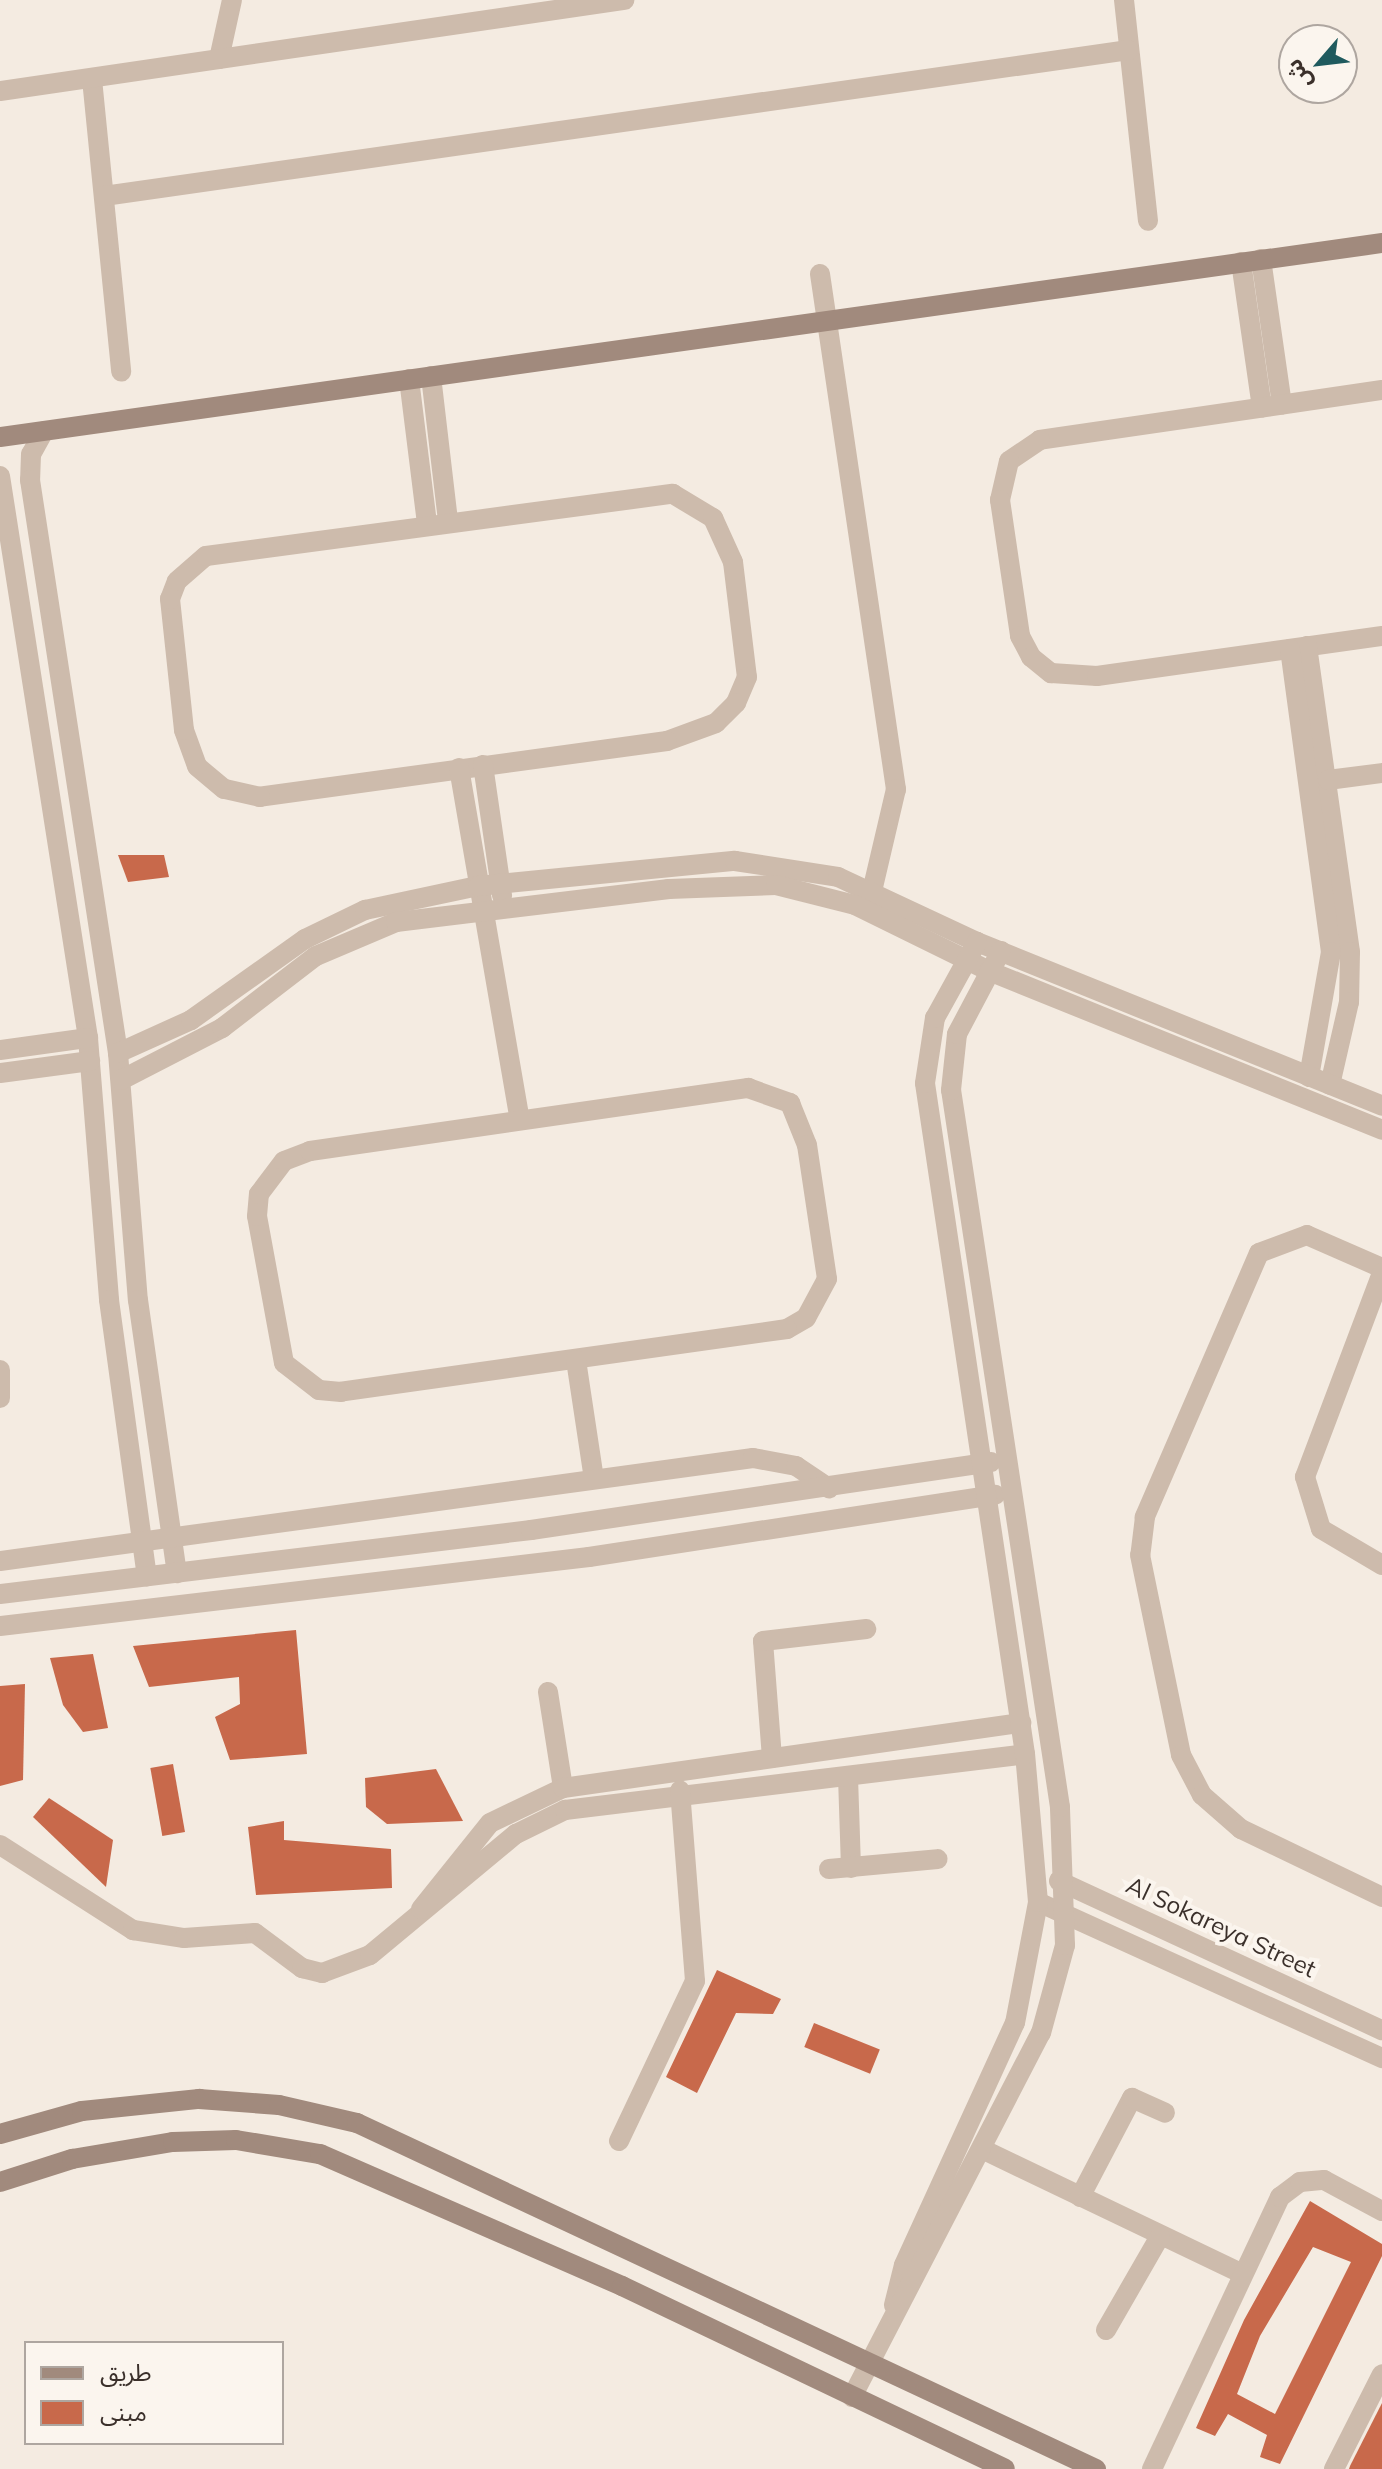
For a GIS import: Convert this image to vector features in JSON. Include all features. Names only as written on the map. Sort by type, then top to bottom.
[{"type":"street","points":[[219,59],[232,0]]},
{"type":"street","points":[[0,91],[624,0]]},
{"type":"street","points":[[1124,0],[1148,221]]},
{"type":"street","points":[[104,196],[1129,50]]},
{"type":"street","points":[[92,79],[121,372]]},
{"type":"street","points":[[0,437],[1382,243]]},
{"type":"street","points":[[1251,261],[1272,405]]},
{"type":"street","points":[[820,274],[896,789],[872,891]]},
{"type":"street","points":[[431,376],[448,521]]},
{"type":"street","points":[[409,379],[427,524]]},
{"type":"street","points":[[1382,390],[1040,440],[1009,461],[1000,500],[1020,636],[1031,657],[1051,673],[1097,676],[1382,636]]},
{"type":"street","points":[[44,431],[31,454],[30,480],[118,1053],[144,1357],[177,1573]]},
{"type":"street","points":[[0,476],[88,1038],[109,1300],[145,1542],[147,1576]]},
{"type":"street","points":[[662,494],[687,499],[713,518],[729,546],[747,650],[736,703],[703,730],[483,765],[240,795],[197,766],[184,730],[170,599],[190,566],[214,554],[427,524],[662,494]]},
{"type":"street","points":[[1299,648],[1328,780],[1334,904],[1329,996],[1309,1077]]},
{"type":"street","points":[[1299,648],[1334,904],[1351,981],[1330,1085]]},
{"type":"street","points":[[483,765],[503,906],[493,935]]},
{"type":"street","points":[[459,768],[481,908],[493,935],[520,1120]]},
{"type":"street","points":[[1328,780],[1382,773]]},
{"type":"street","points":[[118,1053],[191,1020],[334,923],[478,886],[735,861],[804,869],[872,891],[977,942],[1382,1106]]},
{"type":"street","points":[[121,1080],[222,1028],[341,942],[396,922],[481,908],[776,885],[855,905],[989,971],[1382,1130]]},
{"type":"street","points":[[852,2397],[894,2309],[904,2265],[1015,2023],[1038,1902],[1038,1872],[1021,1723],[979,1464],[927,1094],[929,1035],[977,942]]},
{"type":"street","points":[[76,954],[101,951]]},
{"type":"street","points":[[894,2309],[918,2279],[984,2150],[1052,2004],[1067,1914],[1066,1884],[1002,1459],[951,1090],[957,1034],[1001,951]]},
{"type":"street","points":[[0,1050],[88,1038]]},
{"type":"street","points":[[0,1073],[90,1061]]},
{"type":"street","points":[[748,1088],[790,1103],[803,1123],[827,1279],[806,1318],[772,1333],[341,1392],[299,1380],[277,1342],[257,1216],[259,1194],[284,1161],[520,1120],[748,1088]]},
{"type":"street","points":[[927,1094],[951,1090]]},
{"type":"street","points":[[98,1151],[125,1150]]},
{"type":"street","points":[[1382,1565],[1321,1529],[1305,1477],[1382,1271],[1307,1235],[1259,1253],[1145,1517],[1140,1555],[1181,1755],[1202,1795],[1241,1829],[1382,1897]]},
{"type":"street","points":[[576,1360],[594,1479]]},
{"type":"street","points":[[0,1370],[0,1398]]},
{"type":"street","points":[[0,1561],[753,1458],[796,1466],[829,1488]]},
{"type":"street","points":[[0,1594],[829,1488],[1002,1459]]},
{"type":"street","points":[[0,1626],[589,1557],[1008,1492]]},
{"type":"street","points":[[772,1758],[763,1641],[866,1629]]},
{"type":"street","points":[[548,1692],[563,1788]]},
{"type":"street","points":[[419,1912],[490,1823],[563,1788],[1021,1723]]},
{"type":"street","points":[[0,1845],[133,1930],[184,1938],[255,1933],[312,1972],[356,1964],[540,1821],[591,1803],[680,1791],[848,1777],[1025,1754]]},
{"type":"street","points":[[848,1777],[851,1868]]},
{"type":"street","points":[[619,2141],[695,1981],[680,1791]]},
{"type":"street","points":[[829,1869],[938,1859]]},
{"type":"street","name":"Al Sokareya Street","points":[[1038,1872],[1379,2021]]},
{"type":"street","points":[[1038,1902],[1382,2058]]},
{"type":"street","points":[[1080,2197],[1132,2098],[1165,2113]]},
{"type":"street","points":[[0,2134],[82,2111],[159,2101],[239,2100],[318,2112],[395,2137],[870,2359],[1096,2469]]},
{"type":"street","points":[[0,2182],[83,2156],[173,2142],[236,2140],[320,2154],[622,2286],[1005,2469]]},
{"type":"street","points":[[984,2150],[1243,2274]]},
{"type":"street","points":[[1152,2469],[1280,2197],[1300,2182],[1324,2180],[1382,2211]]},
{"type":"street","points":[[1106,2330],[1160,2236]]},
{"type":"street","points":[[1334,2469],[1382,2374]]},
{"type":"building","points":[[118,855],[164,855],[169,877],[128,882]]},
{"type":"building","points":[[296,1630],[307,1754],[230,1760],[215,1717],[240,1704],[239,1677],[149,1687],[133,1646]]},
{"type":"building","points":[[93,1654],[108,1728],[83,1732],[63,1705],[50,1658]]},
{"type":"building","points":[[25,1684],[23,1780],[0,1786],[0,1686]]},
{"type":"building","points":[[173,1764],[185,1832],[162,1836],[150,1768]]},
{"type":"building","points":[[436,1769],[463,1821],[387,1824],[366,1807],[365,1778]]},
{"type":"building","points":[[49,1798],[113,1840],[106,1887],[33,1817]]},
{"type":"building","points":[[284,1821],[284,1840],[391,1849],[392,1888],[256,1895],[248,1827]]},
{"type":"building","points":[[717,1970],[781,1999],[773,2014],[736,2013],[697,2093],[666,2077]]},
{"type":"building","points":[[814,2023],[880,2050],[870,2074],[804,2047]]},
{"type":"building","points":[[1310,2201],[1382,2244],[1382,2256],[1280,2464],[1260,2457],[1267,2435],[1228,2414],[1215,2436],[1196,2428],[1244,2320]],"holes":[[[1313,2247],[1351,2262],[1275,2414],[1237,2394],[1260,2336]]]},
{"type":"building","points":[[1382,2403],[1382,2469],[1349,2469],[1350,2466]]}]
